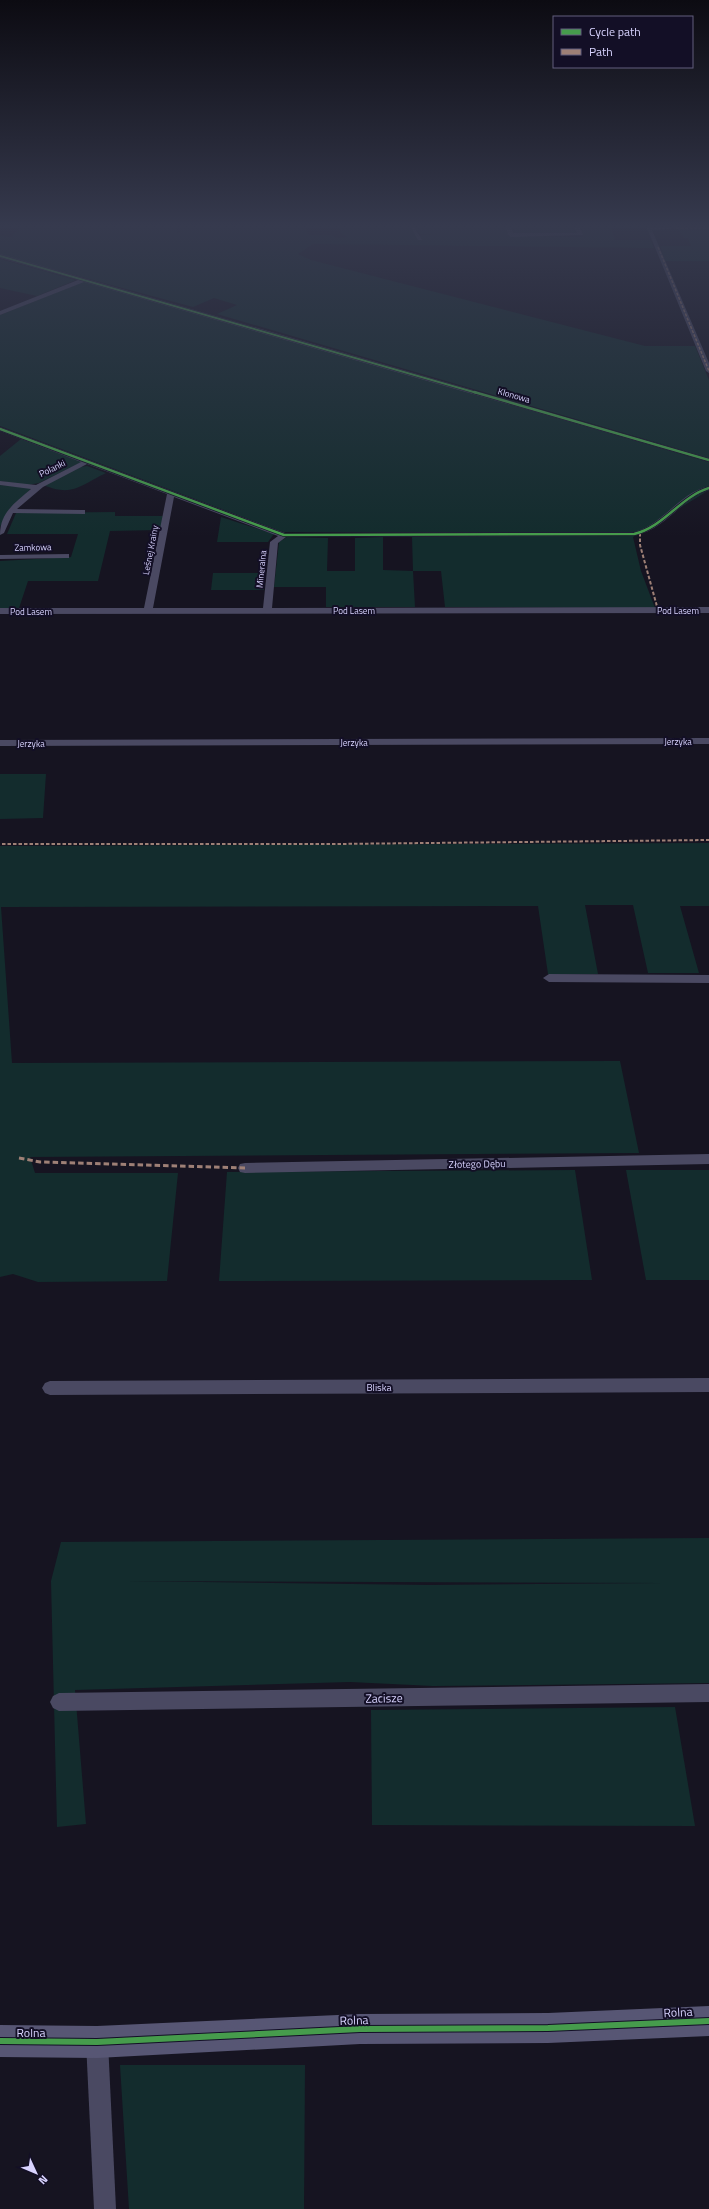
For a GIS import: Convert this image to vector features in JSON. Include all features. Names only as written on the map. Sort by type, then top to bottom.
[{"type":"street","name":"Klonowa","points":[[261,331],[709,460]]},
{"type":"street","points":[[692,331],[709,371]]},
{"type":"street","points":[[0,429],[284,535],[634,534],[646,531],[688,497],[709,488]]},
{"type":"street","name":"Polanki","points":[[0,533],[10,511],[37,487],[86,462]]},
{"type":"street","points":[[0,483],[37,487]]},
{"type":"street","name":"Leśnej Krainy","points":[[148,611],[171,494]]},
{"type":"street","points":[[10,511],[82,512]]},
{"type":"street","name":"Mineralna","points":[[267,610],[274,542],[284,535]]},
{"type":"street","name":"Zamkowa","points":[[0,557],[66,556]]},
{"type":"street","name":"Pod Lasem","points":[[0,611],[709,610]]},
{"type":"street","name":"Jerzyka","points":[[0,743],[709,741]]},
{"type":"street","points":[[549,978],[709,979]]},
{"type":"street","name":"Złotego Dębu","points":[[245,1168],[709,1159]]},
{"type":"street","name":"Bliska","points":[[50,1388],[709,1385]]},
{"type":"street","name":"Zacisze","points":[[59,1702],[709,1693]]},
{"type":"street","name":"Rolna","points":[[0,2041],[97,2042],[360,2029],[548,2028],[709,2021]]},
{"type":"street","points":[[97,2042],[105,2209]]},
{"type":"green space","points":[[0,331],[258,331],[709,462],[709,490],[633,537],[641,571],[655,608],[445,607],[441,571],[413,571],[412,537],[581,535],[499,532],[283,532],[0,426]]},
{"type":"green space","points":[[275,331],[587,331],[645,346],[695,346],[709,380],[709,458]]},
{"type":"green space","points":[[21,439],[82,462],[39,483],[28,485],[0,481],[0,456]]},
{"type":"green space","points":[[87,466],[106,473],[82,486],[69,490],[62,490],[43,485],[80,467]]},
{"type":"green space","points":[[0,485],[32,488],[10,508],[0,527]]},
{"type":"green space","points":[[115,512],[115,516],[163,516],[161,530],[110,531],[98,581],[28,581],[19,608],[0,608],[0,561],[71,557],[78,534],[7,534],[16,513]]},
{"type":"green space","points":[[221,517],[274,534],[268,542],[217,542]]},
{"type":"green space","points":[[287,537],[328,538],[327,571],[355,571],[355,538],[383,537],[383,570],[413,571],[415,607],[326,607],[326,587],[274,587],[279,542]]},
{"type":"green space","points":[[213,573],[265,573],[264,590],[211,590]]},
{"type":"green space","points":[[0,774],[46,774],[43,818],[0,819]]},
{"type":"green space","points":[[709,843],[709,906],[680,906],[699,973],[648,973],[633,905],[585,905],[598,974],[548,974],[538,906],[1,907],[12,1063],[620,1061],[639,1153],[30,1157],[35,1173],[178,1173],[167,1281],[38,1282],[13,1274],[0,1277],[0,846]]},
{"type":"green space","points":[[575,1170],[592,1280],[219,1281],[227,1172]]},
{"type":"green space","points":[[626,1170],[709,1170],[709,1280],[646,1280]]},
{"type":"green space","points":[[709,1538],[709,1683],[433,1686],[350,1682],[75,1690],[86,1824],[57,1827],[51,1581],[61,1542]],"holes":[[[127,1581],[664,1583],[429,1585]]]},
{"type":"green space","points":[[675,1707],[695,1826],[372,1825],[371,1710]]},
{"type":"green space","points":[[120,2065],[305,2065],[304,2209],[129,2209]]},
{"type":"marked path","points":[[693,331],[709,371]]},
{"type":"marked path","points":[[640,533],[640,545],[658,610]]},
{"type":"marked path","points":[[2,844],[335,844],[709,840]]},
{"type":"marked path","points":[[19,1158],[40,1162],[245,1168]]},
{"type":"cycle path","points":[[261,331],[709,460]]},
{"type":"cycle path","points":[[0,429],[284,535],[634,534],[645,531],[654,526],[689,497],[698,491],[709,488]]},
{"type":"cycle path","points":[[0,2041],[97,2042],[360,2029],[548,2028],[709,2021]]}]
